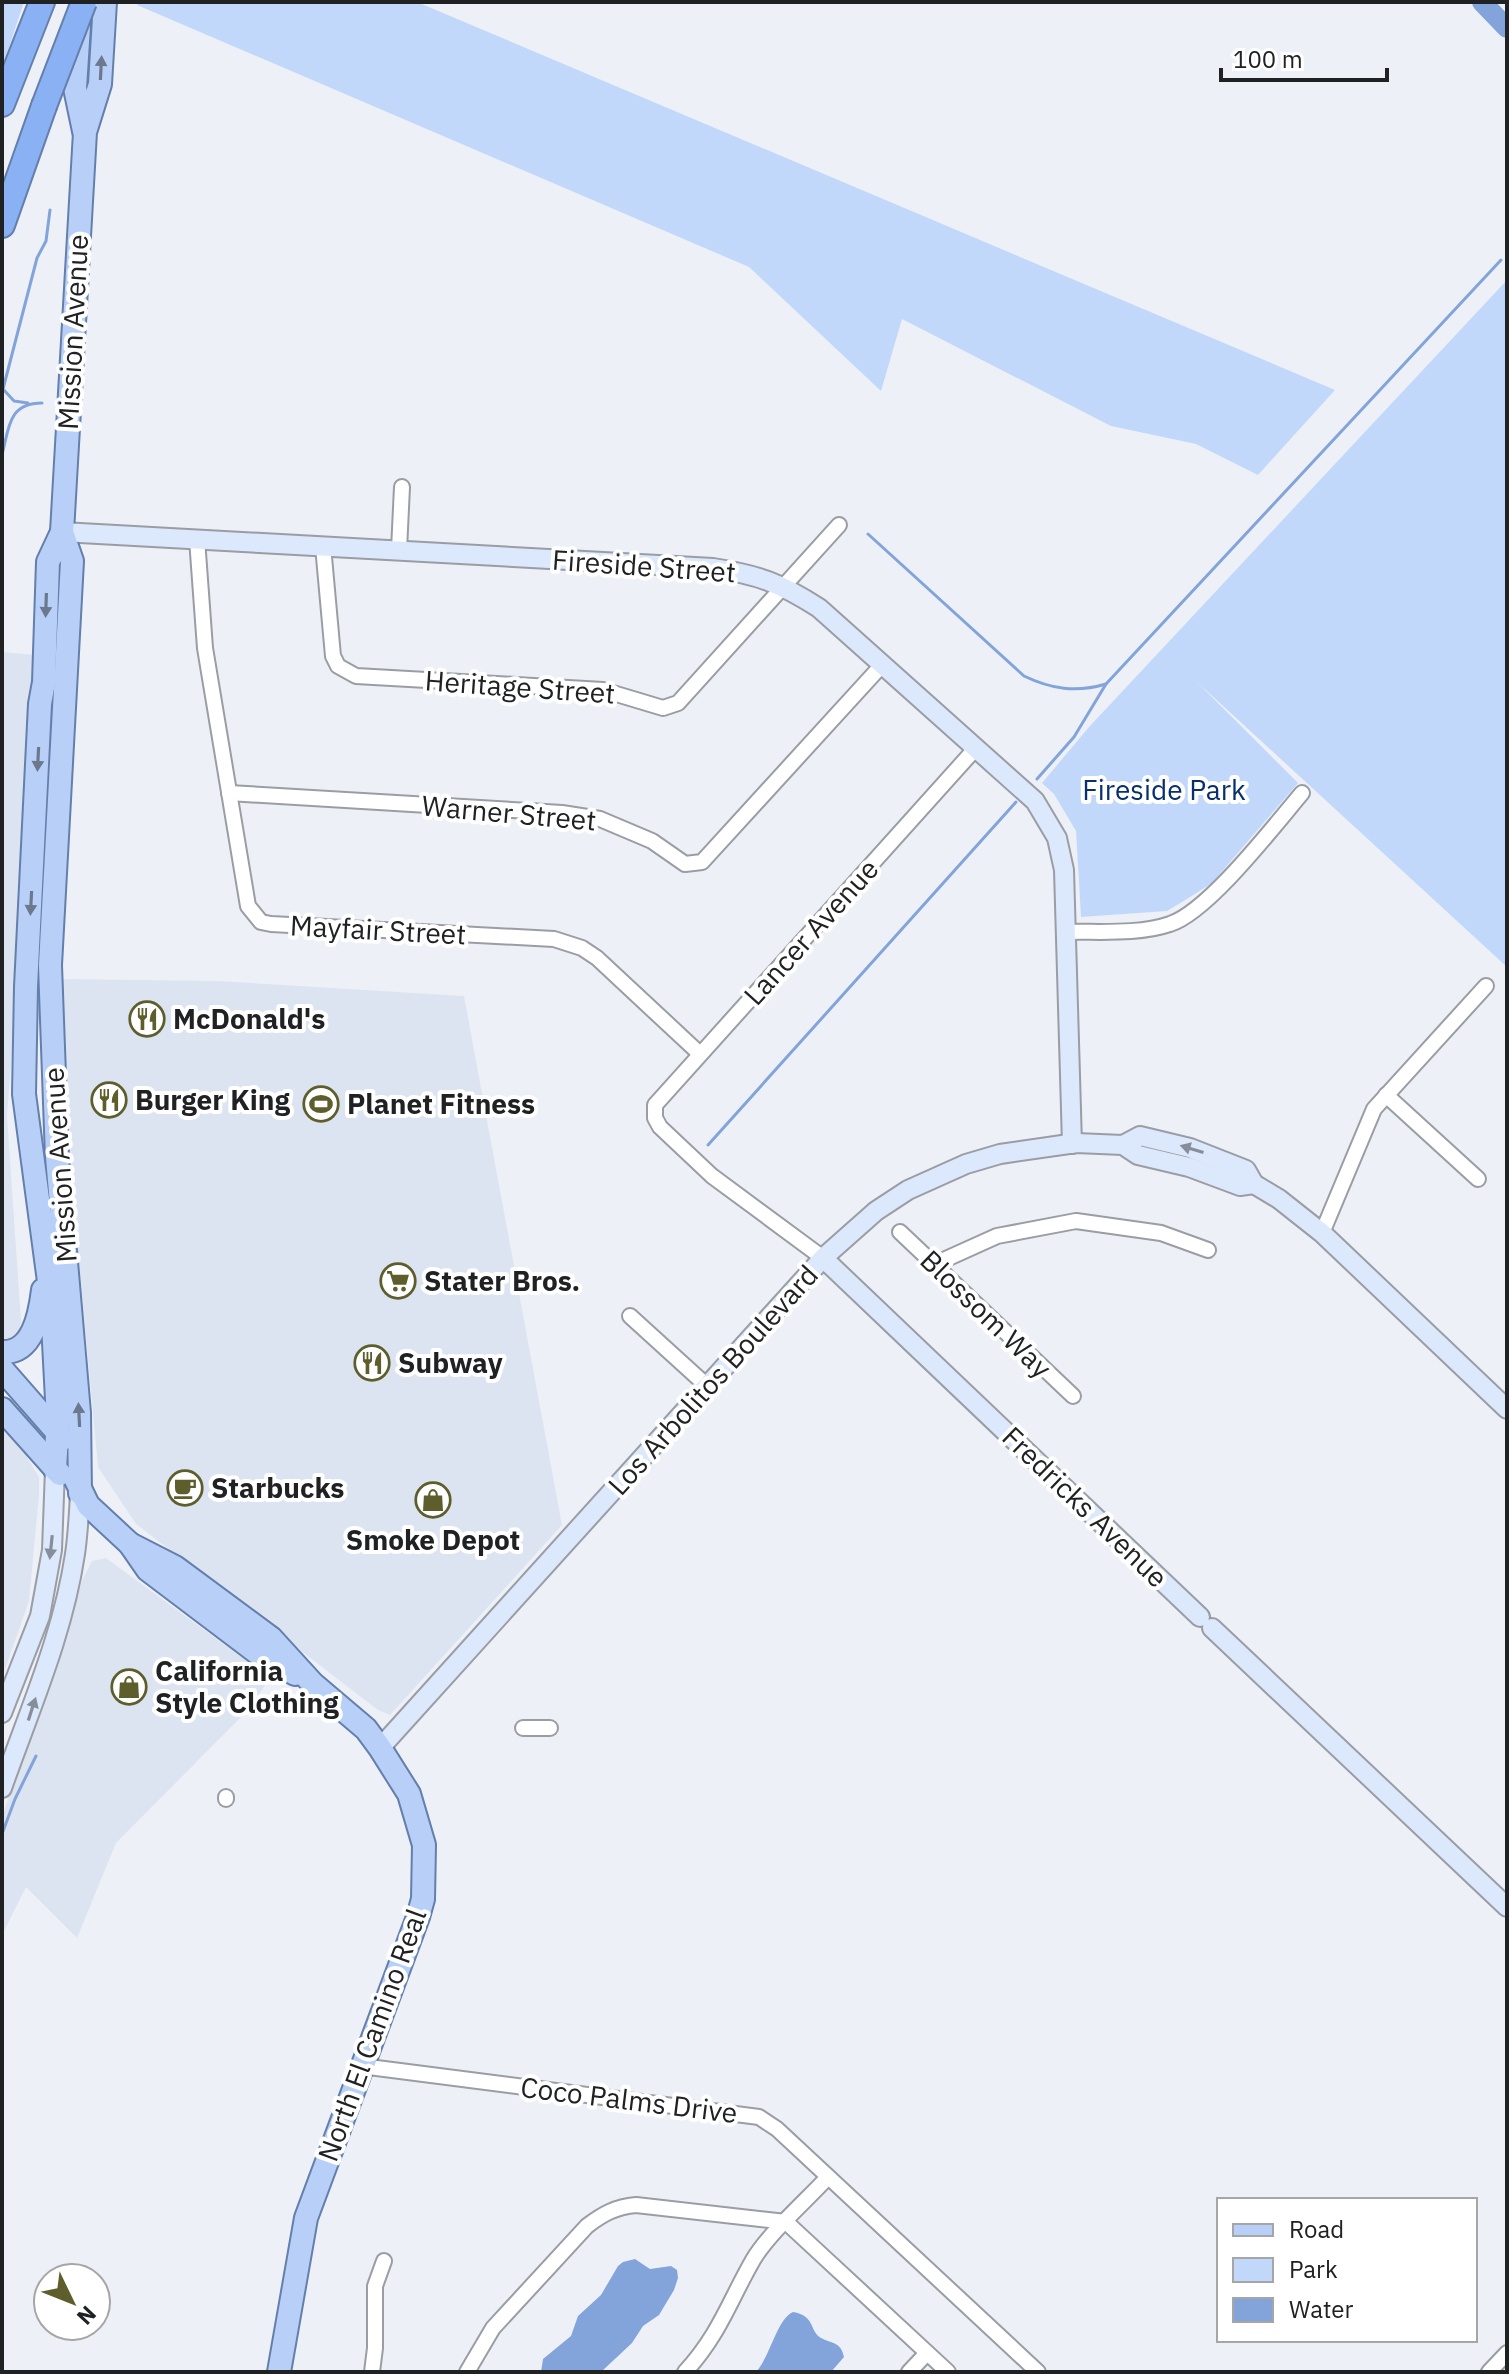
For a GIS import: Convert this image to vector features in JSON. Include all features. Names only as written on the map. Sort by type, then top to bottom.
[{"type":"highway","points":[[6,95],[42,2]]},
{"type":"highway","points":[[2,225],[82,2]]},
{"type":"main road","name":"Mission Avenue","points":[[82,2],[75,88],[85,132]]},
{"type":"main road","name":"Mission Avenue","points":[[55,1469],[58,1433],[52,1304],[24,1094],[26,987],[48,562],[62,532],[85,132],[100,84],[105,2]]},
{"type":"main road","name":"Mission Avenue","points":[[62,532],[72,561],[50,965],[57,1157],[79,1413],[80,1493]]},
{"type":"main road","points":[[36,803],[48,816],[50,838],[58,844]]},
{"type":"main road","points":[[34,843],[45,851],[45,875],[56,884]]},
{"type":"main road","points":[[26,987],[38,1000],[38,1062],[43,1067],[53,1068]]},
{"type":"main road","points":[[24,1094],[37,1094],[41,1098],[46,1148],[57,1157]]},
{"type":"main road","points":[[35,1182],[46,1189],[54,1240],[65,1245]]},
{"type":"main road","points":[[2,1352],[11,1353],[22,1347],[31,1334],[42,1303],[46,1261]]},
{"type":"main road","points":[[2,1369],[58,1433],[80,1493]]},
{"type":"main road","name":"North El Camino Real","points":[[2,1409],[97,1515],[130,1544],[148,1570],[226,1613],[225,1617]]},
{"type":"main road","name":"North El Camino Real","points":[[130,1544],[175,1567],[259,1654],[313,1684]]},
{"type":"main road","name":"North El Camino Real","points":[[225,1617],[271,1638],[313,1684],[366,1729],[409,1794],[424,1845],[423,1899],[306,2218],[279,2372]]},
{"type":"street","points":[[399,550],[402,487]]},
{"type":"street","name":"Heritage Street","points":[[323,546],[333,656],[338,666],[356,676],[603,690],[663,708],[678,703],[839,525]]},
{"type":"street","name":"Fireside Street","points":[[62,532],[713,568],[753,574],[786,586],[819,608],[1035,801],[1057,838],[1064,870],[1072,1144]]},
{"type":"street","name":"Mayfair Street","points":[[197,539],[205,648],[229,793],[248,906],[261,922],[554,939],[582,948],[597,958],[700,1054]]},
{"type":"street","name":"Warner Street","points":[[229,793],[562,813],[600,819],[652,841],[685,864],[692,865],[702,862],[882,665]]},
{"type":"street","name":"Lancer Avenue","points":[[655,1118],[655,1105],[975,749]]},
{"type":"street","points":[[1065,932],[1152,928],[1173,923],[1207,900],[1302,793]]},
{"type":"street","points":[[1322,1233],[1374,1109],[1486,986]]},
{"type":"street","points":[[1386,1095],[1478,1179]]},
{"type":"street","name":"Fredricks Avenue","points":[[655,1118],[660,1127],[712,1176],[823,1258],[1507,1907]]},
{"type":"street","name":"Los Arbolitos Boulevard","points":[[380,1748],[823,1258],[878,1209],[908,1190],[951,1170],[1000,1154],[1072,1144],[1123,1145],[1138,1155],[1189,1167],[1240,1186],[1254,1184],[1279,1199],[1322,1233],[1507,1409]]},
{"type":"street","points":[[938,1267],[946,1259],[997,1236],[1076,1221],[1161,1233],[1208,1250]]},
{"type":"street","name":"Blossom Way","points":[[900,1232],[1073,1396]]},
{"type":"street","points":[[630,1316],[707,1386]]},
{"type":"street","name":"Mission Avenue","points":[[2,1713],[40,1616],[52,1550],[55,1469]]},
{"type":"street","name":"Mission Avenue","points":[[2,1788],[54,1645],[75,1555],[80,1493]]},
{"type":"street","points":[[523,1728],[550,1728]]},
{"type":"street","name":"Coco Palms Drive","points":[[361,2066],[759,2117],[777,2129],[823,2182],[1038,2372]]},
{"type":"street","points":[[685,2372],[702,2353],[724,2319],[754,2258],[823,2182]]},
{"type":"street","points":[[467,2372],[493,2328],[587,2226],[617,2207],[636,2205],[786,2222],[948,2372]]},
{"type":"street","points":[[372,2372],[375,2286],[384,2261]]},
{"type":"street","points":[[909,2372],[927,2353]]},
{"type":"street","points":[[1489,2372],[1507,2353]]},
{"type":"shaded area","points":[[2,652],[34,655],[7,1116],[21,1321],[20,1333],[11,1341],[2,1341]]},
{"type":"shaded area","points":[[60,979],[218,981],[464,996],[562,1525],[390,1715],[378,1710],[136,1524],[98,1467],[64,1101]]},
{"type":"shaded area","points":[[2,1427],[20,1446],[39,1477],[39,1496],[29,1601],[2,1678]]},
{"type":"shaded area","points":[[106,1558],[270,1678],[249,1709],[116,1843],[77,1938],[26,1887],[2,1935],[2,1817],[82,1581],[92,1561]]},
{"type":"green space","points":[[2,2],[24,2],[2,68]]},
{"type":"green space","points":[[138,2],[417,2],[1335,390],[1258,475],[1196,444],[1111,426],[902,319],[881,391],[749,267],[137,5]]},
{"type":"green space","name":"Fireside Park","points":[[1507,280],[1507,967],[1197,682],[1298,783],[1212,883],[1187,899],[1167,911],[1081,917],[1076,831],[1054,794],[1042,783],[1089,727]]},
{"type":"water","points":[[635,2259],[650,2269],[671,2266],[677,2270],[674,2290],[659,2315],[643,2326],[632,2343],[601,2372],[541,2372],[543,2359],[571,2336],[578,2316],[601,2295],[618,2266]]},
{"type":"water","points":[[793,2312],[809,2320],[817,2335],[841,2349],[844,2357],[831,2372],[756,2372],[782,2322]]},
{"type":"waterway","points":[[1482,2],[1507,28]]},
{"type":"waterway","points":[[28,403],[14,401],[3,389],[37,258],[46,241],[50,210]]},
{"type":"waterway","points":[[1037,779],[1074,737],[1106,684],[1501,260]]},
{"type":"waterway","points":[[2,455],[16,412],[22,407],[42,403]]},
{"type":"waterway","points":[[868,534],[1024,676],[1064,688],[1106,684]]},
{"type":"waterway","points":[[708,1145],[1016,802]]},
{"type":"waterway","points":[[2,1834],[36,1756]]},
{"type":"place","name":"McDonald's","points":[[147,1019]]},
{"type":"place","name":"Burger King","points":[[109,1100]]},
{"type":"place","name":"Planet Fitness","points":[[321,1104]]},
{"type":"place","name":"Stater Bros.","points":[[398,1281]]},
{"type":"place","name":"Subway","points":[[372,1363]]},
{"type":"place","name":"Starbucks","points":[[185,1488]]},
{"type":"place","name":"Smoke Depot","points":[[433,1500]]},
{"type":"place","name":"California Style Clothing","points":[[129,1687]]}]
